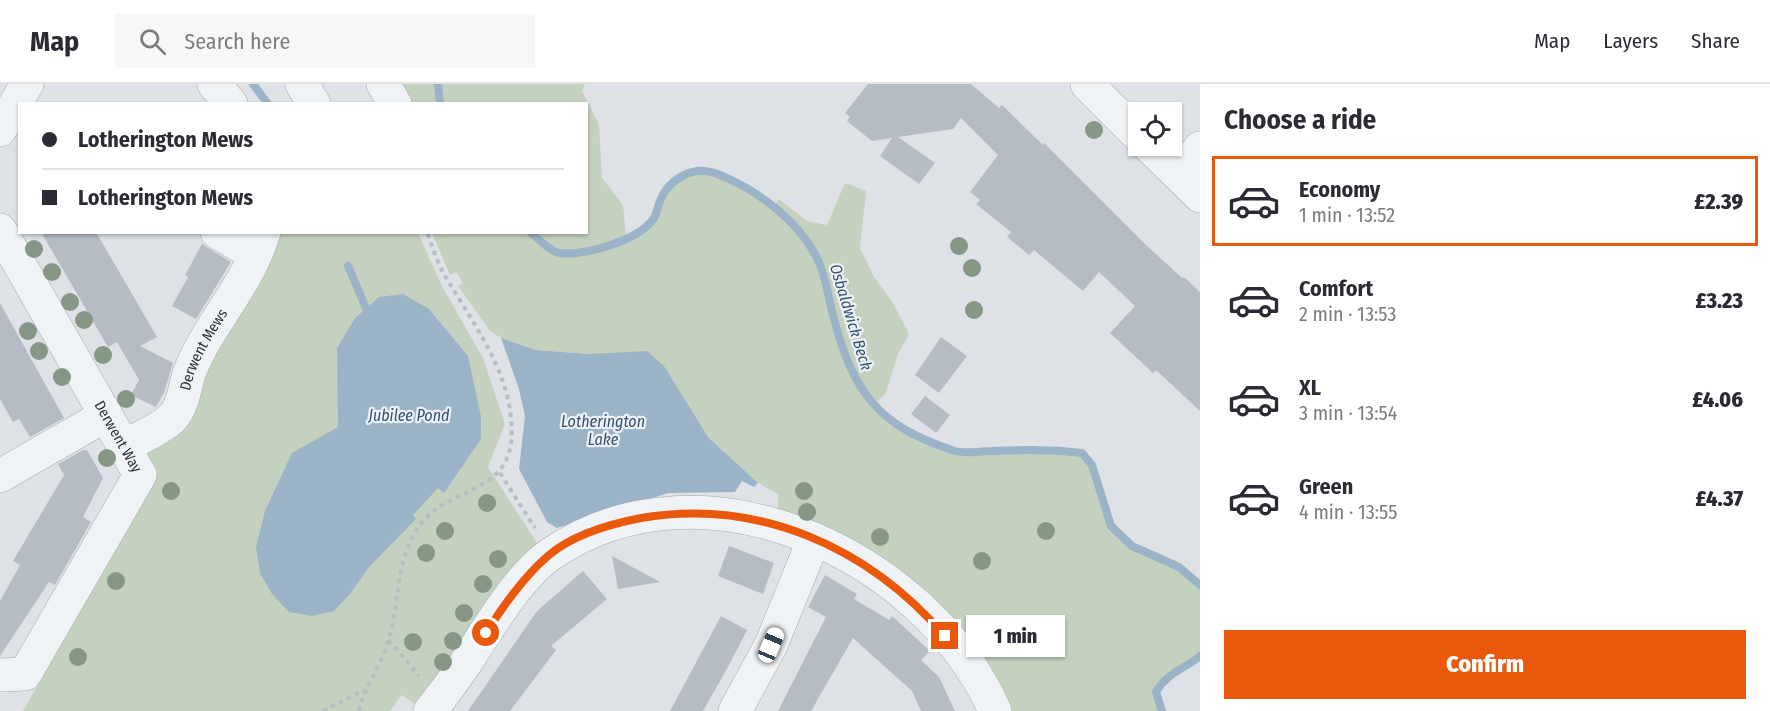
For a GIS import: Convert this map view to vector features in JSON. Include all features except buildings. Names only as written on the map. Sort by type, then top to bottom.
[{"type":"street","points":[[0,130],[27,84]]},
{"type":"street","points":[[214,84],[229,102]]},
{"type":"street","points":[[303,84],[313,102]]},
{"type":"street","points":[[383,84],[394,102]]},
{"type":"street","points":[[1087,84],[1128,125]]},
{"type":"street","points":[[1159,156],[1189,185],[1200,148]]},
{"type":"street","name":"Derwent Way","points":[[0,230],[140,476],[12,674]]},
{"type":"street","points":[[225,234],[259,243]]},
{"type":"street","name":"Derwent Mews","points":[[124,447],[171,419],[183,400],[187,379],[196,357],[232,300],[259,243]]},
{"type":"street","points":[[0,476],[105,415]]},
{"type":"street","points":[[434,705],[497,616],[550,555],[591,531],[626,521],[676,512],[728,514],[765,522],[814,539],[871,568],[919,606],[958,651],[995,711]]},
{"type":"street","points":[[735,711],[771,645],[814,539]]},
{"type":"path","points":[[359,711],[365,689],[388,640],[409,544],[420,525],[445,505],[500,473],[510,447],[512,418],[502,379],[471,315],[443,272],[428,234]]},
{"type":"path","points":[[500,473],[550,555]]},
{"type":"path","points":[[388,640],[434,705]]},
{"type":"path","points":[[323,711],[365,689]]},
{"type":"green space","points":[[394,84],[585,84],[582,91],[588,102],[405,102]]},
{"type":"green space","points":[[588,103],[599,124],[602,178],[623,205],[626,237],[647,223],[665,190],[672,182],[686,174],[703,172],[721,176],[757,195],[785,216],[774,206],[779,199],[807,221],[827,225],[845,183],[866,191],[860,248],[874,277],[893,303],[909,334],[898,354],[885,395],[873,404],[855,378],[819,260],[840,342],[853,378],[871,404],[911,433],[958,452],[1057,449],[1082,453],[1092,465],[1111,526],[1132,546],[1179,567],[1200,585],[1200,656],[1171,676],[1156,692],[1162,711],[1008,711],[915,586],[856,542],[831,530],[778,513],[778,494],[758,483],[708,437],[693,415],[589,354],[536,350],[501,338],[490,331],[458,286],[463,283],[456,272],[450,275],[432,234],[588,234]]},
{"type":"green space","points":[[270,234],[418,234],[443,288],[483,358],[505,424],[488,467],[542,551],[420,708],[402,695],[390,711],[23,711],[158,472],[145,450],[196,375]]},
{"type":"water","name":"Jubilee Pond","points":[[403,294],[429,309],[468,356],[481,417],[481,439],[444,493],[438,488],[413,515],[416,519],[369,567],[350,594],[334,611],[312,616],[289,612],[272,594],[260,573],[256,547],[265,511],[292,453],[338,427],[337,348],[355,318],[379,297]]},
{"type":"water","name":"Lotherington Lake","points":[[501,338],[536,350],[589,354],[647,351],[664,366],[708,437],[758,483],[754,487],[742,481],[735,492],[668,493],[557,528],[547,522],[519,469],[525,416],[519,389]]},
{"type":"waterway","points":[[253,84],[266,102]]},
{"type":"waterway","name":"Osbaldwick Beck","points":[[438,84],[440,102]]},
{"type":"waterway","name":"Osbaldwick Beck","points":[[532,234],[548,247],[560,253],[597,249],[625,240],[647,226],[654,218],[664,193],[682,176],[706,171],[730,179],[774,207],[787,218],[809,244],[823,272],[833,315],[850,365],[872,402],[887,417],[928,441],[959,452],[1037,450],[1082,453],[1092,465],[1111,526],[1132,546],[1179,567],[1200,585]]},
{"type":"waterway","points":[[348,266],[366,308]]},
{"type":"waterway","name":"Osbaldwick Beck","points":[[1162,711],[1156,692],[1171,676],[1200,656]]},
{"type":"route","points":[[486,633],[522,583],[550,555],[591,531],[626,521],[676,512],[728,514],[765,522],[814,539],[871,568],[919,606],[945,636]]}]
